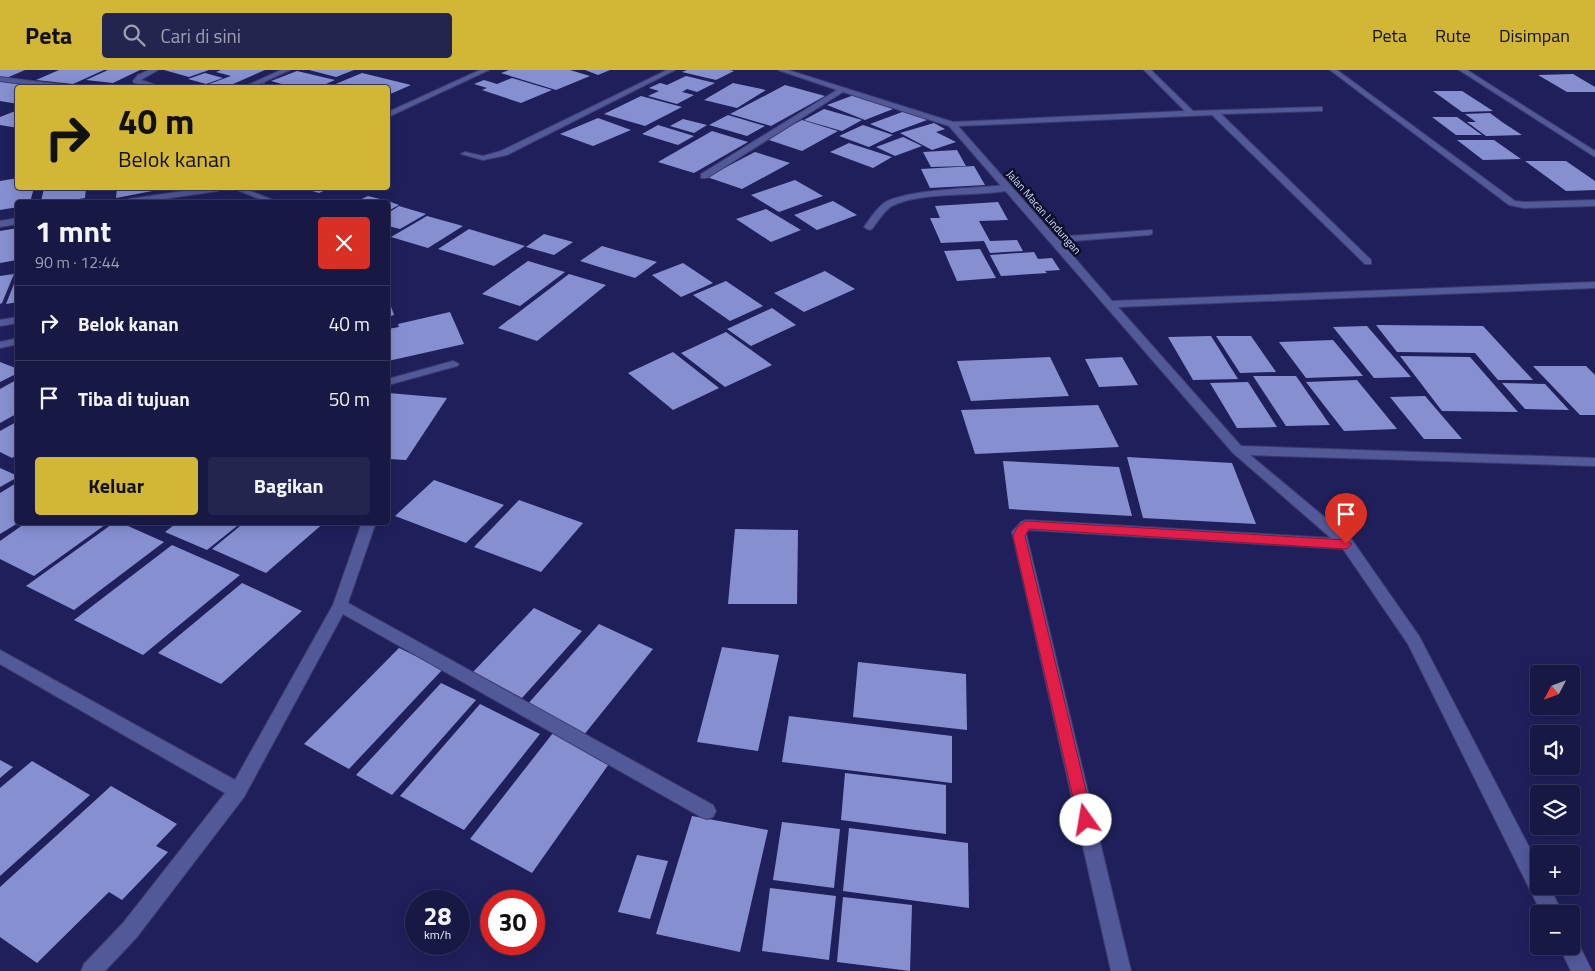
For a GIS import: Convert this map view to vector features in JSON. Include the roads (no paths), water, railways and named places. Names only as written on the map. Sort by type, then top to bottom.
[{"type":"street","points":[[151,85],[137,81],[140,76],[155,70]]},
{"type":"street","points":[[251,85],[287,70]]},
{"type":"street","points":[[390,113],[486,70]]},
{"type":"street","points":[[465,154],[483,158],[504,153],[672,70]]},
{"type":"street","points":[[781,70],[952,124],[1077,120],[1191,112],[1319,109]]},
{"type":"street","points":[[1147,70],[1191,112]]},
{"type":"street","points":[[1333,70],[1512,202],[1524,205],[1595,203]]},
{"type":"street","points":[[1462,70],[1595,154]]},
{"type":"street","points":[[0,79],[49,85]]},
{"type":"street","points":[[704,176],[842,90]]},
{"type":"street","points":[[1214,112],[1368,262]]},
{"type":"street","name":"Jalan Macan Lindungan","points":[[952,124],[1237,450],[1346,544],[1414,640],[1530,868]]},
{"type":"street","points":[[869,227],[878,214],[891,203],[911,198],[1008,188]]},
{"type":"street","points":[[142,200],[205,190]]},
{"type":"street","points":[[241,190],[269,200]]},
{"type":"street","points":[[0,224],[15,222]]},
{"type":"street","points":[[1052,240],[1149,232]]},
{"type":"street","points":[[1110,304],[1595,285]]},
{"type":"street","points":[[0,323],[15,320]]},
{"type":"street","points":[[390,381],[453,364]]},
{"type":"street","points":[[1237,450],[1595,462]]},
{"type":"street","points":[[91,971],[130,930],[238,791],[340,605],[367,525]]},
{"type":"street","points":[[1121,971],[1019,532],[1026,525],[1346,544]]},
{"type":"street","points":[[340,605],[707,811]]},
{"type":"street","points":[[0,656],[238,791]]},
{"type":"street","points":[[1574,955],[1582,971]]}]
